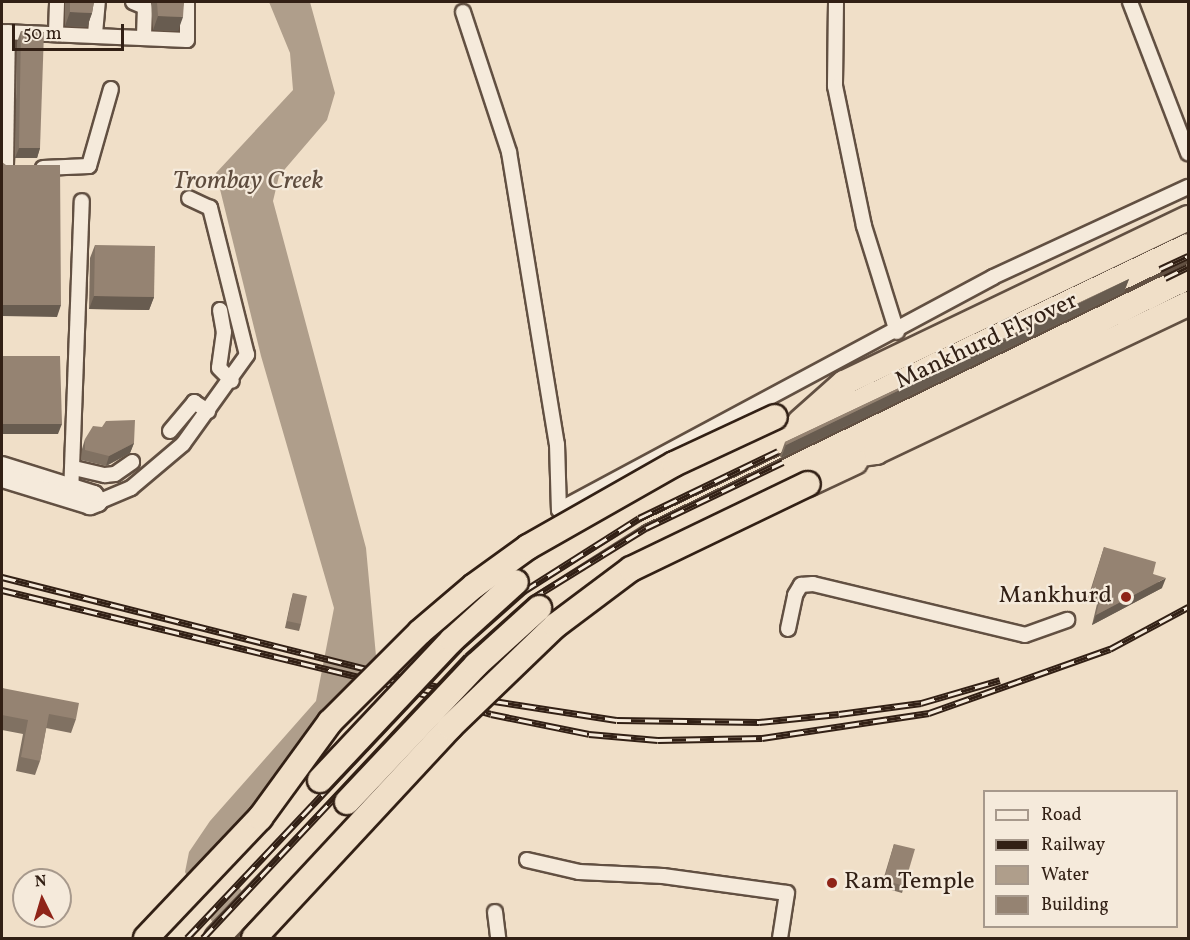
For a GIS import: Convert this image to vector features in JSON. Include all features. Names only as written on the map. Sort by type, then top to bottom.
[{"type":"highway","points":[[169,939],[452,640],[516,582],[634,509],[780,426],[844,383],[1188,218]]},
{"type":"highway","name":"Mankhurd Flyover","points":[[780,426],[854,405],[1188,246]]},
{"type":"highway","name":"Mankhurd Flyover","points":[[804,473],[866,430],[1188,277]]},
{"type":"highway","points":[[218,939],[476,664],[539,608],[651,537],[804,473],[876,452],[1188,304]]},
{"type":"highway","points":[[146,939],[260,818],[330,722],[420,632],[474,586],[528,547],[674,464],[780,426]]},
{"type":"highway","points":[[254,939],[450,727],[555,626],[631,569],[804,473]]},
{"type":"street","points":[[56,32],[57,2]]},
{"type":"street","points":[[95,34],[98,2]]},
{"type":"street","points":[[133,2],[145,7],[144,38]]},
{"type":"street","points":[[111,88],[88,167],[14,168],[5,32],[56,32],[187,40],[187,2]]},
{"type":"street","points":[[836,2],[835,86],[864,226],[897,332]]},
{"type":"street","points":[[1130,2],[1188,153]]},
{"type":"street","points":[[463,12],[509,152],[557,444],[560,510],[720,421],[897,332],[993,277],[1188,187]]},
{"type":"street","points":[[2,478],[71,493],[94,495],[98,502],[131,488],[183,444],[232,381],[247,355],[246,341],[210,208],[189,198]]},
{"type":"street","points":[[71,493],[74,468],[82,201]]},
{"type":"street","points":[[220,310],[224,332],[219,368],[232,381]]},
{"type":"street","points":[[170,431],[198,397],[208,411]]},
{"type":"street","points":[[74,468],[105,476],[115,474],[132,462]]},
{"type":"street","points":[[2,466],[71,493]]},
{"type":"street","points":[[788,629],[795,595],[801,585],[813,584],[1025,635],[1067,620]]},
{"type":"street","points":[[527,860],[579,872],[663,876],[787,893],[780,939]]},
{"type":"street","points":[[495,912],[498,939]]},
{"type":"water","name":"Trombay Creek","points":[[269,2],[310,2],[335,93],[327,120],[279,176],[273,201],[366,548],[376,656],[340,716],[225,869],[278,938],[221,938],[185,872],[189,852],[210,821],[316,701],[334,608],[261,356],[216,173],[293,90],[290,53]]},
{"type":"building","points":[[70,2],[94,2],[92,13],[70,12]]},
{"type":"building","points":[[157,2],[184,2],[183,17],[158,16]]},
{"type":"building","points":[[21,31],[44,32],[40,148],[19,148]]},
{"type":"building","points":[[2,162],[6,165],[60,165],[61,305],[2,305]]},
{"type":"building","points":[[95,245],[155,246],[154,297],[94,296]]},
{"type":"building","points":[[1129,279],[786,445],[785,442]]},
{"type":"building","points":[[2,356],[60,356],[62,424],[2,424]]},
{"type":"building","points":[[135,420],[134,443],[109,456],[85,450],[85,439],[93,426],[102,427],[106,421]]},
{"type":"building","points":[[1104,547],[1156,562],[1153,574],[1166,578],[1096,615],[1101,594],[1091,591]]},
{"type":"building","points":[[293,593],[307,596],[301,624],[287,621]]},
{"type":"building","points":[[2,688],[79,703],[76,719],[49,714],[40,761],[21,757],[28,720],[2,715]]},
{"type":"building","points":[[894,844],[915,849],[904,886],[884,880]]},
{"type":"railway","points":[[1160,269],[1188,256]]},
{"type":"railway","points":[[1165,278],[1188,267]]},
{"type":"railway","points":[[187,938],[460,648],[524,591],[639,518],[778,451]]},
{"type":"railway","points":[[203,938],[467,656],[531,599],[646,528],[783,462]]},
{"type":"railway","points":[[2,577],[494,701],[617,720],[759,722],[839,714],[921,703],[1000,680]]},
{"type":"railway","points":[[2,590],[392,685],[491,714],[589,734],[658,740],[762,738],[929,713],[1110,649],[1188,607]]},
{"type":"place","name":"Mankhurd","points":[[1126,597]]},
{"type":"place","name":"Ram Temple","points":[[832,883]]}]
